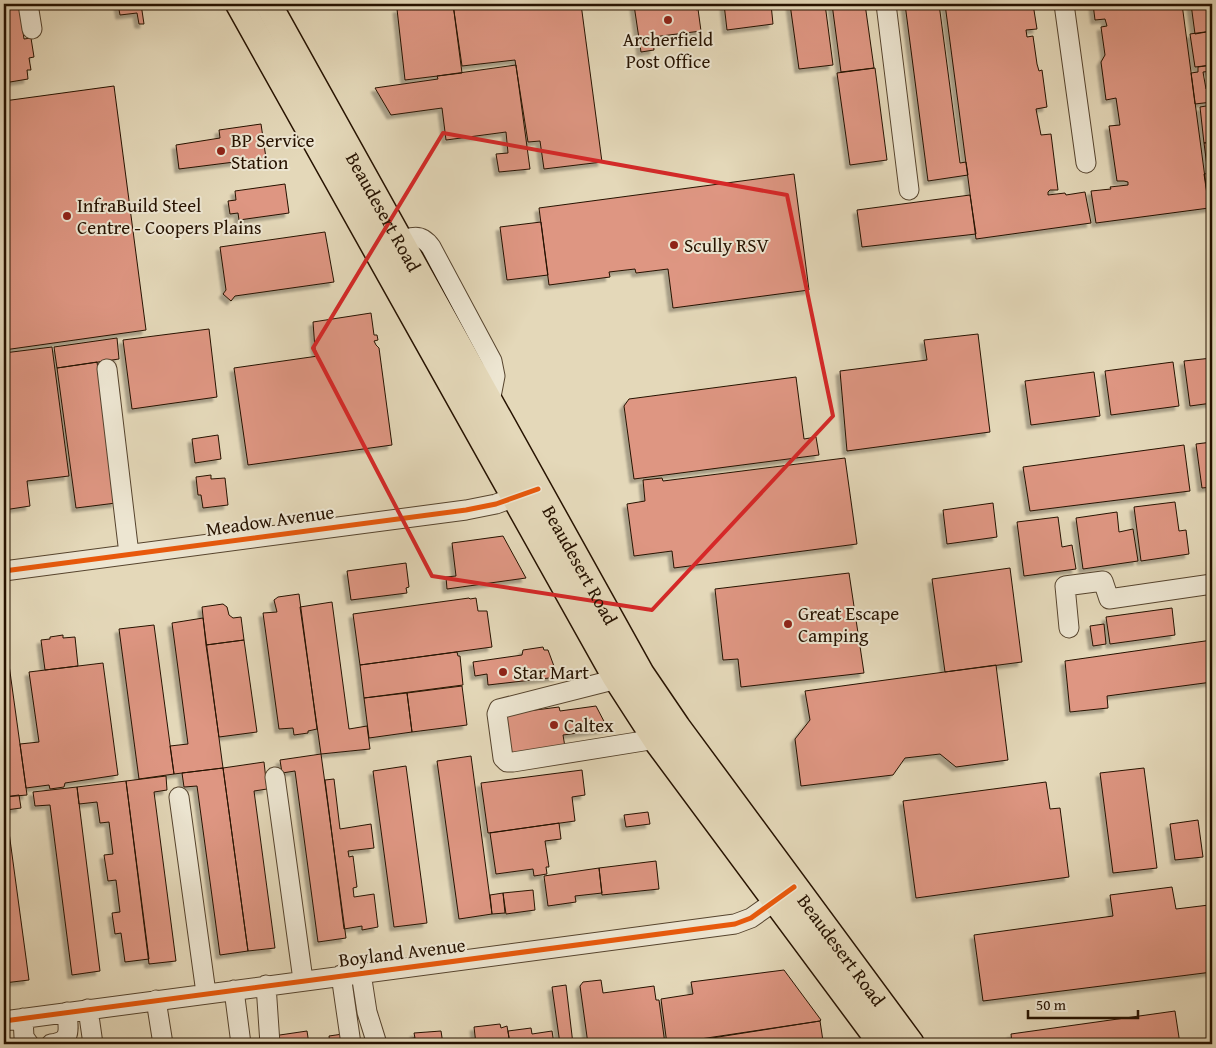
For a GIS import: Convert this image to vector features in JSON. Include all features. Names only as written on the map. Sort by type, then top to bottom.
[{"type":"highway","name":"Beaudesert Road","points":[[239,4],[617,679],[656,739],[911,1044]]},
{"type":"highway","name":"Beaudesert Road","points":[[268,4],[637,667],[882,1044]]},
{"type":"street","points":[[28,4],[32,29]]},
{"type":"street","points":[[886,4],[909,190]]},
{"type":"street","points":[[1064,4],[1086,164]]},
{"type":"street","points":[[383,263],[390,251],[401,243]]},
{"type":"street","points":[[107,369],[130,554]]},
{"type":"street","name":"Meadow Avenue","points":[[4,571],[466,510],[496,504],[538,489]]},
{"type":"street","points":[[1069,628],[1065,586],[1103,581],[1108,599],[1212,584]]},
{"type":"street","points":[[617,679],[499,709],[497,714],[503,758],[507,762],[512,762],[656,739]]},
{"type":"street","points":[[275,777],[303,980]]},
{"type":"street","points":[[179,796],[206,993]]},
{"type":"street","name":"Boyland Avenue","points":[[4,1020],[735,924],[751,918],[784,894]]},
{"type":"street","points":[[361,973],[367,1012],[377,1044]]},
{"type":"street","points":[[341,975],[351,1044]]},
{"type":"street","points":[[266,985],[270,1044]]},
{"type":"street","points":[[234,990],[241,1044]]},
{"type":"street","points":[[156,1000],[164,1044]]},
{"type":"street","points":[[88,1009],[93,1044]]},
{"type":"street","points":[[51,1044],[60,1043],[66,1038],[68,1033],[67,1012]]},
{"type":"street","points":[[43,1015],[47,1044]]},
{"type":"street","points":[[23,1018],[24,1037],[29,1044]]},
{"type":"highlighted area","points":[[443,133],[787,195],[833,416],[652,610],[432,576],[313,348]]},
{"type":"building","points":[[4,4],[19,4],[24,39],[31,38],[34,57],[29,58],[31,70],[27,70],[28,79],[4,83]]},
{"type":"building","points":[[118,4],[141,4],[144,24],[139,24],[137,13],[120,15]]},
{"type":"building","points":[[409,4],[437,4],[410,7]]},
{"type":"building","points":[[453,4],[462,73],[405,80],[397,9]]},
{"type":"building","points":[[453,4],[581,4],[602,162],[544,169],[540,141],[528,142],[515,60],[462,66]]},
{"type":"building","name":"Archerfield Post Office","points":[[696,4],[701,31],[653,37],[654,50],[641,52],[634,5]]},
{"type":"building","points":[[724,4],[771,4],[773,24],[727,30]]},
{"type":"building","points":[[790,4],[825,4],[833,65],[799,69]]},
{"type":"building","points":[[832,4],[865,4],[874,68],[841,72]]},
{"type":"building","points":[[905,4],[939,4],[960,163],[966,162],[968,175],[928,181]]},
{"type":"building","points":[[945,4],[1033,4],[1037,29],[1026,30],[1027,37],[1033,36],[1037,64],[1039,71],[1042,70],[1047,107],[1036,109],[1041,135],[1051,134],[1058,190],[1050,190],[1048,195],[1085,192],[1091,223],[976,239]]},
{"type":"building","points":[[1093,4],[1182,4],[1209,208],[1096,223],[1091,191],[1128,185],[1128,182],[1117,181],[1109,126],[1120,125],[1116,98],[1106,100],[1101,62],[1105,55],[1101,27],[1107,26],[1105,19],[1095,20]]},
{"type":"building","points":[[1191,4],[1212,4],[1212,31],[1195,34]]},
{"type":"building","points":[[1212,31],[1212,65],[1195,67],[1190,34]]},
{"type":"building","points":[[516,65],[530,169],[499,172],[496,154],[508,153],[506,132],[446,140],[442,108],[391,115],[375,88],[438,79],[437,76]]},
{"type":"building","points":[[1212,65],[1212,71],[1203,72],[1206,89],[1212,88],[1212,102],[1195,104],[1191,73],[1198,72],[1198,67]]},
{"type":"building","points":[[875,68],[887,160],[850,165],[837,73]]},
{"type":"building","name":"InfraBuild Steel Centre - Coopers Plains","points":[[114,86],[146,330],[4,350],[4,101]]},
{"type":"building","points":[[1212,105],[1212,142],[1204,143],[1200,107]]},
{"type":"building","name":"BP Service Station","points":[[261,124],[266,158],[179,169],[176,145],[220,138],[219,130]]},
{"type":"building","points":[[1212,142],[1212,173],[1208,174],[1204,143]]},
{"type":"building","points":[[1212,173],[1212,207],[1209,208],[1204,174]]},
{"type":"building","name":"Scully RSV","points":[[794,174],[809,290],[673,308],[668,269],[636,273],[635,269],[609,272],[610,277],[549,285],[539,208]]},
{"type":"building","points":[[285,184],[289,213],[239,220],[238,213],[230,214],[228,201],[236,200],[235,191]]},
{"type":"building","points":[[970,195],[976,234],[862,247],[857,210]]},
{"type":"building","points":[[541,222],[548,275],[507,280],[500,227]]},
{"type":"building","points":[[325,232],[334,282],[235,296],[231,301],[223,294],[226,290],[220,247]]},
{"type":"building","points":[[371,313],[374,335],[377,335],[378,340],[374,341],[379,348],[392,445],[248,465],[234,368],[318,356],[315,349],[313,322]]},
{"type":"building","points":[[209,329],[217,397],[132,409],[123,340]]},
{"type":"building","points":[[978,334],[990,432],[847,451],[840,371],[927,360],[924,340]]},
{"type":"building","points":[[117,338],[119,359],[57,368],[54,347]]},
{"type":"building","points":[[52,347],[69,476],[27,481],[30,506],[4,510],[4,353]]},
{"type":"building","points":[[1212,358],[1212,403],[1190,406],[1184,361]]},
{"type":"building","points":[[97,362],[116,503],[76,508],[57,368]]},
{"type":"building","points":[[1173,362],[1179,406],[1111,415],[1105,371]]},
{"type":"building","points":[[1094,372],[1100,416],[1031,425],[1025,381]]},
{"type":"building","points":[[796,377],[804,439],[816,437],[819,455],[634,479],[624,406],[629,399]]},
{"type":"building","points":[[218,435],[221,459],[195,463],[192,439]]},
{"type":"building","points":[[1212,442],[1212,487],[1202,488],[1196,444]]},
{"type":"building","points":[[1184,445],[1190,491],[1030,511],[1023,467]]},
{"type":"building","points":[[845,458],[857,544],[674,568],[672,551],[634,556],[627,504],[645,501],[643,480],[662,478],[663,481]]},
{"type":"building","points":[[211,475],[211,479],[225,478],[228,505],[203,508],[201,495],[198,495],[196,477]]},
{"type":"building","points":[[1175,502],[1179,531],[1186,530],[1189,554],[1141,561],[1134,507]]},
{"type":"building","points":[[993,503],[997,537],[947,544],[943,510]]},
{"type":"building","points":[[1117,512],[1119,532],[1133,529],[1138,561],[1083,569],[1076,518]]},
{"type":"building","points":[[1058,517],[1062,547],[1072,545],[1076,569],[1024,576],[1017,522]]},
{"type":"building","points":[[503,536],[526,578],[447,589],[446,577],[456,576],[452,543]]},
{"type":"building","points":[[406,563],[409,587],[406,588],[407,593],[351,600],[347,571]]},
{"type":"building","points":[[1010,568],[1022,662],[945,672],[932,579]]},
{"type":"building","name":"Great Escape Camping","points":[[849,573],[864,673],[741,687],[738,659],[723,660],[715,589]]},
{"type":"building","points":[[299,594],[317,729],[308,731],[308,733],[294,735],[293,728],[279,729],[263,613],[277,612],[274,600],[278,597]]},
{"type":"building","points":[[476,598],[478,611],[487,611],[492,647],[360,665],[353,614]]},
{"type":"building","points":[[332,602],[349,729],[367,726],[370,749],[321,754],[300,607]]},
{"type":"building","points":[[223,604],[227,607],[229,615],[233,618],[241,617],[244,640],[206,645],[202,607]]},
{"type":"building","points":[[1172,608],[1175,635],[1110,644],[1106,617]]},
{"type":"building","points":[[203,618],[223,768],[174,774],[170,746],[188,744],[172,623]]},
{"type":"building","points":[[1104,624],[1106,644],[1093,646],[1090,626]]},
{"type":"building","points":[[154,625],[174,774],[139,779],[119,629]]},
{"type":"building","points":[[63,635],[63,638],[75,637],[78,666],[45,670],[41,640]]},
{"type":"building","points":[[244,640],[257,732],[219,737],[206,645]]},
{"type":"building","points":[[1212,640],[1212,682],[1107,696],[1108,708],[1070,712],[1065,661]]},
{"type":"building","points":[[6,643],[27,795],[4,797],[4,644]]},
{"type":"building","points":[[543,647],[544,650],[548,650],[558,677],[488,685],[487,674],[475,676],[473,662],[522,655],[523,650]]},
{"type":"building","points":[[457,652],[458,656],[460,656],[463,685],[364,698],[360,665]]},
{"type":"building","points":[[103,663],[118,775],[65,783],[64,787],[50,789],[49,785],[26,788],[20,744],[39,742],[29,672]]},
{"type":"building","points":[[996,665],[1008,760],[956,767],[940,754],[905,758],[893,775],[801,786],[795,739],[810,720],[805,691]]},
{"type":"building","points":[[462,686],[467,725],[412,732],[407,693]]},
{"type":"building","points":[[407,693],[412,732],[369,738],[364,698]]},
{"type":"building","points":[[596,706],[608,729],[563,735],[565,747],[509,754],[504,714],[559,707],[560,711]]},
{"type":"building","points":[[321,754],[346,938],[318,942],[295,771],[282,773],[280,760]]},
{"type":"building","points":[[471,756],[492,914],[459,919],[437,761]]},
{"type":"building","points":[[264,762],[267,789],[254,791],[275,948],[248,951],[223,768]]},
{"type":"building","points":[[406,766],[427,923],[394,927],[373,771]]},
{"type":"building","points":[[223,768],[248,951],[220,955],[197,786],[184,787],[182,773]]},
{"type":"building","points":[[1144,768],[1157,868],[1113,873],[1100,773]]},
{"type":"building","points":[[582,770],[585,795],[572,797],[575,821],[488,833],[481,783]]},
{"type":"building","points":[[166,776],[167,790],[154,792],[176,961],[149,964],[126,781]]},
{"type":"building","points":[[334,779],[340,829],[371,824],[374,848],[348,851],[349,857],[353,856],[357,887],[353,888],[354,897],[374,894],[378,927],[362,930],[362,926],[344,929],[325,780]]},
{"type":"building","points":[[126,781],[149,959],[125,962],[121,933],[115,934],[112,913],[120,912],[116,880],[108,881],[104,855],[113,854],[109,822],[100,823],[97,802],[79,804],[77,787]]},
{"type":"building","points":[[1046,782],[1050,809],[1060,808],[1069,877],[916,898],[903,801]]},
{"type":"building","points":[[77,787],[100,971],[72,975],[50,805],[35,806],[33,792]]},
{"type":"building","points":[[19,795],[21,808],[6,810],[29,980],[4,983],[4,797]]},
{"type":"building","points":[[648,812],[650,824],[626,827],[624,815]]},
{"type":"building","points":[[1198,820],[1203,857],[1175,860],[1170,824]]},
{"type":"building","points":[[559,823],[561,839],[545,841],[549,867],[546,867],[547,874],[534,876],[533,869],[496,874],[490,833]]},
{"type":"building","points":[[656,861],[659,889],[602,895],[599,868]]},
{"type":"building","points":[[599,868],[602,893],[575,896],[576,902],[548,906],[544,876]]},
{"type":"building","points":[[1172,887],[1176,909],[1209,905],[1212,933],[1212,972],[983,1001],[974,935],[1113,916],[1110,895]]},
{"type":"building","points":[[533,890],[535,910],[506,914],[503,893]]},
{"type":"building","points":[[503,893],[505,913],[492,914],[490,895]]},
{"type":"building","points":[[784,970],[820,1021],[667,1044],[661,999],[693,994],[691,982]]},
{"type":"building","points":[[601,980],[603,993],[654,986],[656,1000],[659,1000],[665,1044],[588,1044],[580,986],[583,982]]},
{"type":"building","points":[[566,985],[573,1044],[560,1044],[552,987]]},
{"type":"building","points":[[1175,1011],[1180,1044],[1012,1044],[1011,1034]]},
{"type":"building","points":[[820,1021],[823,1041],[832,1040],[833,1042],[835,1041],[835,1044],[674,1044]]},
{"type":"building","points":[[500,1024],[501,1028],[507,1026],[510,1044],[476,1044],[474,1027]]},
{"type":"building","points":[[531,1028],[532,1034],[552,1031],[554,1044],[510,1044],[508,1031]]},
{"type":"building","points":[[307,1031],[309,1044],[274,1044],[273,1036]]},
{"type":"building","points":[[441,1031],[443,1044],[410,1044],[409,1039],[415,1038],[414,1033]]},
{"type":"building","points":[[343,1034],[344,1044],[330,1044],[329,1036]]},
{"type":"building","points":[[209,1039],[209,1044],[180,1044],[180,1043]]},
{"type":"cycle path","points":[[4,571],[466,510],[496,504],[538,489]]},
{"type":"cycle path","points":[[4,1021],[735,924],[751,918],[794,887]]},
{"type":"place","name":"Archerfield Post Office","points":[[668,20]]},
{"type":"place","name":"BP Service Station","points":[[221,151]]},
{"type":"place","name":"InfraBuild Steel Centre - Coopers Plains","points":[[67,216]]},
{"type":"place","name":"Scully RSV","points":[[674,245]]},
{"type":"place","name":"Great Escape Camping","points":[[788,624]]},
{"type":"place","name":"Star Mart","points":[[503,672]]},
{"type":"place","name":"Caltex","points":[[554,725]]}]
